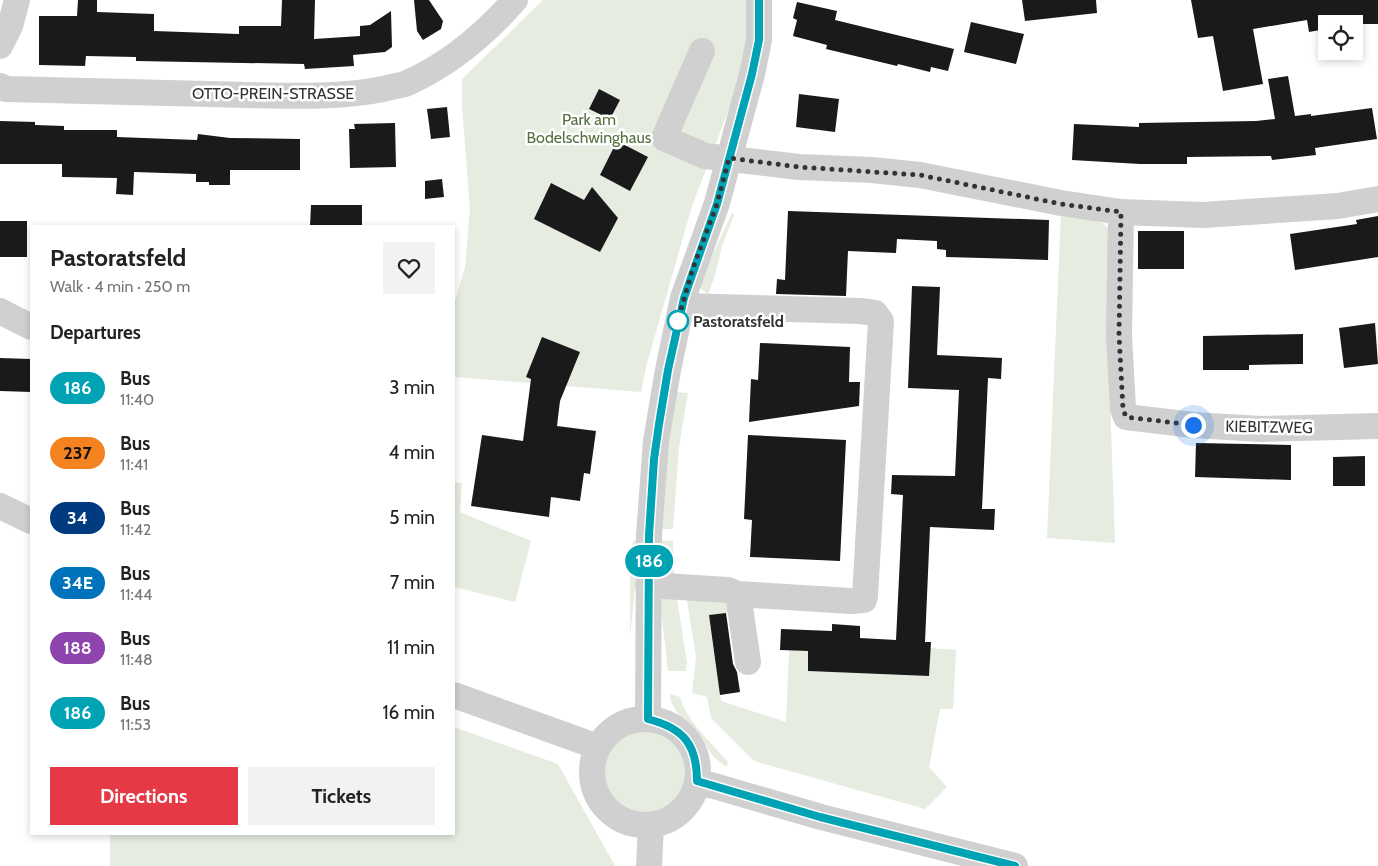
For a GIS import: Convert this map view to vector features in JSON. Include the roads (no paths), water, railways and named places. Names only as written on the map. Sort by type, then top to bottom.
[{"type":"street","points":[[0,46],[10,26],[17,0]]},
{"type":"street","name":"OTTO-PREIN-STRASSE","points":[[0,86],[6,88],[181,94],[358,94],[404,84],[439,65],[464,50],[498,20],[515,0]]},
{"type":"street","points":[[648,719],[648,585],[654,459],[668,370],[682,306],[717,204],[752,74],[759,40],[759,0]]},
{"type":"street","points":[[702,51],[664,138],[705,156],[799,167],[920,175],[1061,204],[1121,212],[1203,214],[1338,206],[1378,199]]},
{"type":"street","name":"KIEBITZWEG","points":[[1121,212],[1119,335],[1123,409],[1126,417],[1193,425],[1261,429],[1378,426]]},
{"type":"street","points":[[648,585],[728,590],[738,594],[851,601],[864,600],[881,322],[875,313],[860,311],[682,306]]},
{"type":"street","points":[[0,311],[30,326]]},
{"type":"street","points":[[0,506],[30,521]]},
{"type":"street","points":[[738,594],[748,662]]},
{"type":"street","points":[[455,695],[598,747]]},
{"type":"street","points":[[648,719],[665,723],[680,732],[691,746],[697,763],[697,781],[692,797],[681,811],[667,820],[651,825],[637,824],[612,814],[602,804],[595,790],[592,776],[593,761],[598,747],[607,735],[618,726],[633,720],[648,719]]},
{"type":"street","points":[[697,781],[820,817],[1015,866]]},
{"type":"street","points":[[649,866],[651,825]]},
{"type":"place","name":"Pastoratsfeld","points":[[678,321]]},
{"type":"park label","name":"Park am Bodelschwinghaus","points":[[589,128]]}]
